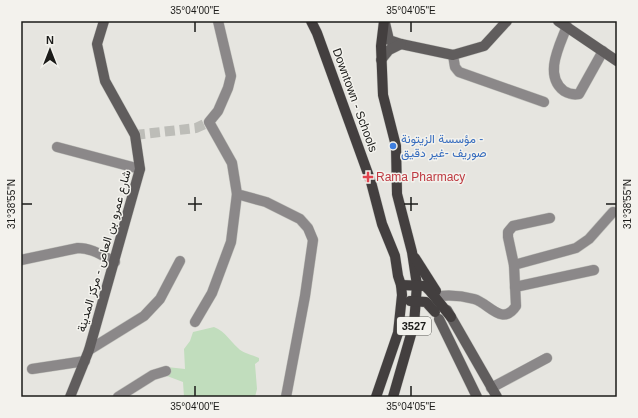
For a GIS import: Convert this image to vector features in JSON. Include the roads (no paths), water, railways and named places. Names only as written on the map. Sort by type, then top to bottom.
[{"type":"main road","name":"شارع عمرو بن العاص - مركز المدينة","points":[[70,397],[89,350],[140,169],[135,135],[105,81],[97,44],[104,21]]},
{"type":"main road","name":"Downtown - Schools","points":[[310,21],[317,33],[371,182],[377,207],[389,242],[396,256],[398,276],[402,290],[398,333],[376,397]]},
{"type":"main road","name":"Downtown - Schools","points":[[384,21],[381,46],[382,95],[396,146],[398,194],[412,252]]},
{"type":"main road","points":[[384,21],[389,40],[453,55],[484,46],[507,21]]},
{"type":"main road","points":[[563,24],[617,61]]},
{"type":"main road","points":[[381,60],[389,50],[401,44]]},
{"type":"main road","points":[[389,242],[396,249],[403,250],[408,247],[409,240]]},
{"type":"main road","name":"3527","points":[[393,397],[414,324],[417,285],[412,252]]},
{"type":"main road","name":"3527","points":[[412,252],[421,269],[440,296]]},
{"type":"main road","points":[[402,290],[417,285]]},
{"type":"main road","name":"3527","points":[[417,285],[428,289],[451,316]]},
{"type":"main road","name":"3527","points":[[402,290],[404,299],[423,306],[437,316],[477,397]]},
{"type":"main road","points":[[440,296],[494,393]]},
{"type":"street","points":[[195,322],[212,293],[231,242],[237,194],[232,163],[208,122],[218,111],[230,82],[230,69],[218,21]]},
{"type":"street","points":[[563,24],[554,70],[555,80],[560,88],[567,93],[574,95],[579,94],[603,52]]},
{"type":"street","points":[[453,55],[454,66],[459,72],[544,102]]},
{"type":"street","points":[[57,147],[140,169]]},
{"type":"street","points":[[237,194],[266,202],[300,219],[308,228],[313,240],[305,296],[286,397]]},
{"type":"street","points":[[514,265],[576,248],[589,239],[614,212]]},
{"type":"street","points":[[440,296],[450,295],[474,299],[498,314],[503,315],[511,312],[516,306],[514,265],[508,237],[510,229],[513,226],[550,218]]},
{"type":"street","points":[[21,260],[84,248],[115,262]]},
{"type":"street","points":[[89,350],[144,316],[160,299],[180,261]]},
{"type":"street","points":[[515,287],[594,270]]},
{"type":"street","points":[[494,393],[547,358]]},
{"type":"street","points":[[32,369],[85,361]]},
{"type":"street","points":[[118,397],[153,375],[166,370]]},
{"type":"tunnel","points":[[135,135],[196,128],[209,122]]},
{"type":"place","name":"مؤسسة الزيتونة - صوريف -غير دقيق","points":[[393,146]]},
{"type":"place","name":"Rama Pharmacy","points":[[368,177]]}]
